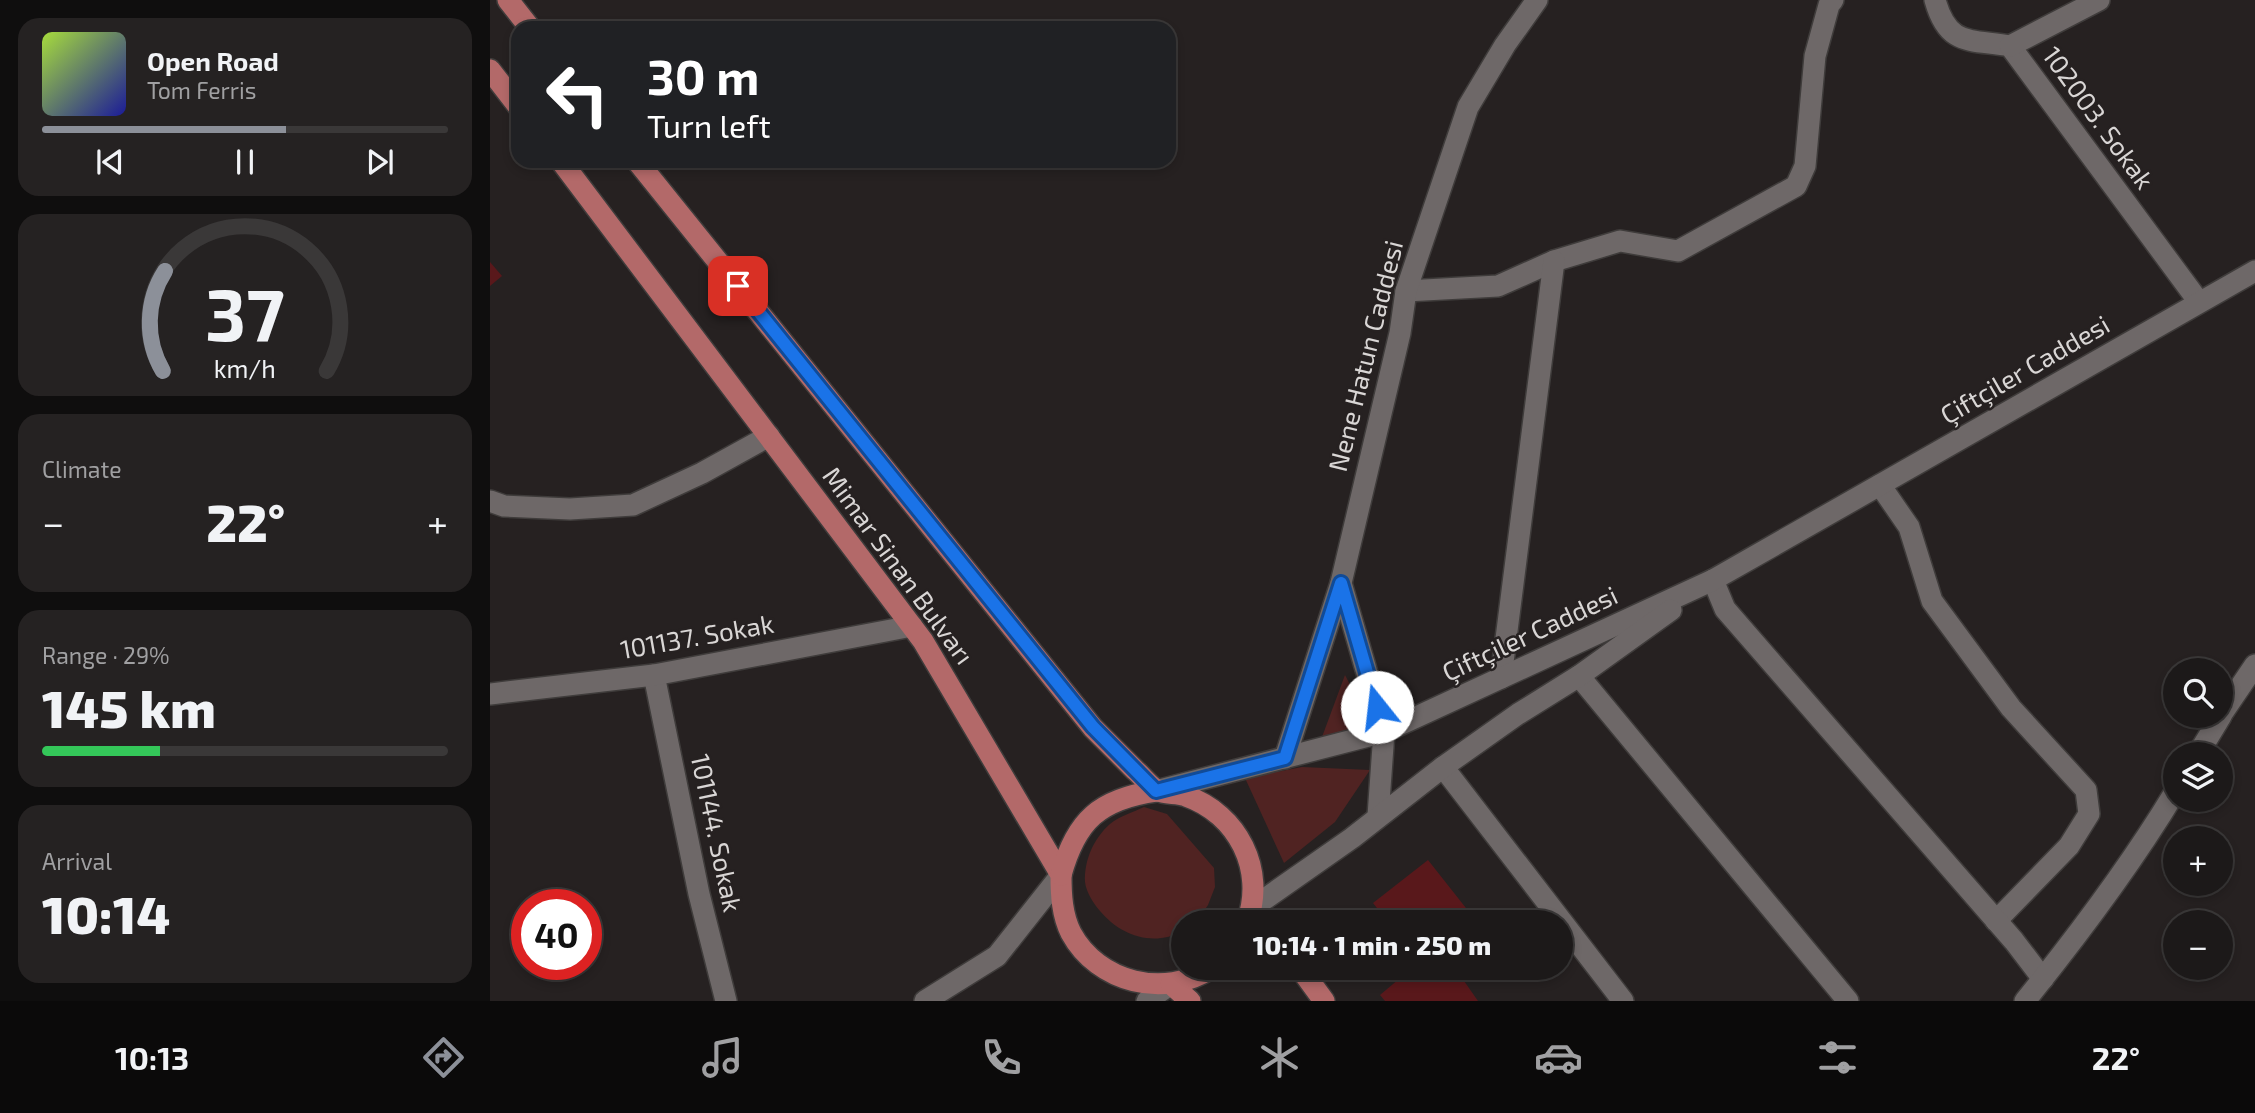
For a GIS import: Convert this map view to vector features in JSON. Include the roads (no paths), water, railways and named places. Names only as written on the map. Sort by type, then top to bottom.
[{"type":"main road","points":[[508,0],[524,21]]},
{"type":"main road","points":[[490,70],[511,97]]},
{"type":"main road","name":"Mimar Sinan Bulvarı","points":[[566,168],[923,641],[1060,875],[1062,905],[1071,933],[1089,957],[1113,974],[1141,984],[1171,984]]},
{"type":"main road","name":"Mimar Sinan Bulvarı","points":[[644,168],[1093,727],[1156,791]]},
{"type":"main road","points":[[1156,791],[1185,795],[1210,807],[1232,826],[1247,851],[1252,870],[1254,910]]},
{"type":"main road","name":"Çiftçiler Caddesi","points":[[1060,875],[1068,848],[1083,825],[1093,816],[1104,807],[1129,795],[1156,791]]},
{"type":"main road","points":[[1171,984],[1184,980]]},
{"type":"main road","points":[[1309,980],[1324,1001]]},
{"type":"main road","points":[[1171,984],[1190,1001]]},
{"type":"street","name":"Nene Hatun Caddesi","points":[[1285,758],[1341,583],[1400,332],[1406,291],[1468,107],[1506,44],[1537,0]]},
{"type":"street","points":[[1406,291],[1498,286],[1554,261],[1620,241],[1678,251],[1796,187],[1805,166],[1815,56],[1829,5],[1833,0]]},
{"type":"street","name":"102003. Sokak","points":[[1935,0],[1940,17],[1949,31],[1966,40],[2010,46],[2199,302]]},
{"type":"street","points":[[2010,46],[2099,0]]},
{"type":"street","points":[[1501,678],[1554,261]]},
{"type":"street","name":"Çiftçiler Caddesi","points":[[1156,791],[1384,732],[1713,580],[2255,271]]},
{"type":"street","points":[[490,501],[504,506],[570,509],[633,505],[702,473],[769,436]]},
{"type":"street","points":[[1881,485],[1909,527],[1932,601],[2011,708],[2086,790],[2089,814],[2069,846],[1996,922]]},
{"type":"street","points":[[1713,580],[1725,608],[1764,656],[2043,979]]},
{"type":"street","name":"Çiftçiler Caddesi","points":[[1263,910],[1443,767],[1518,713],[1579,676],[1713,580]]},
{"type":"street","points":[[1341,583],[1384,732],[1378,816]]},
{"type":"street","name":"101137. Sokak","points":[[490,694],[654,675],[912,626]]},
{"type":"street","points":[[2233,698],[2255,665]]},
{"type":"street","name":"101144. Sokak","points":[[654,675],[699,894],[726,1001]]},
{"type":"street","points":[[1579,676],[1848,1001]]},
{"type":"street","points":[[1443,767],[1623,1001]]},
{"type":"street","points":[[2025,1001],[2074,939],[2163,812]]},
{"type":"street","name":"Çiftçiler Caddesi","points":[[925,1001],[997,956],[1060,875]]},
{"type":"street","points":[[1147,1001],[1171,984]]}]
